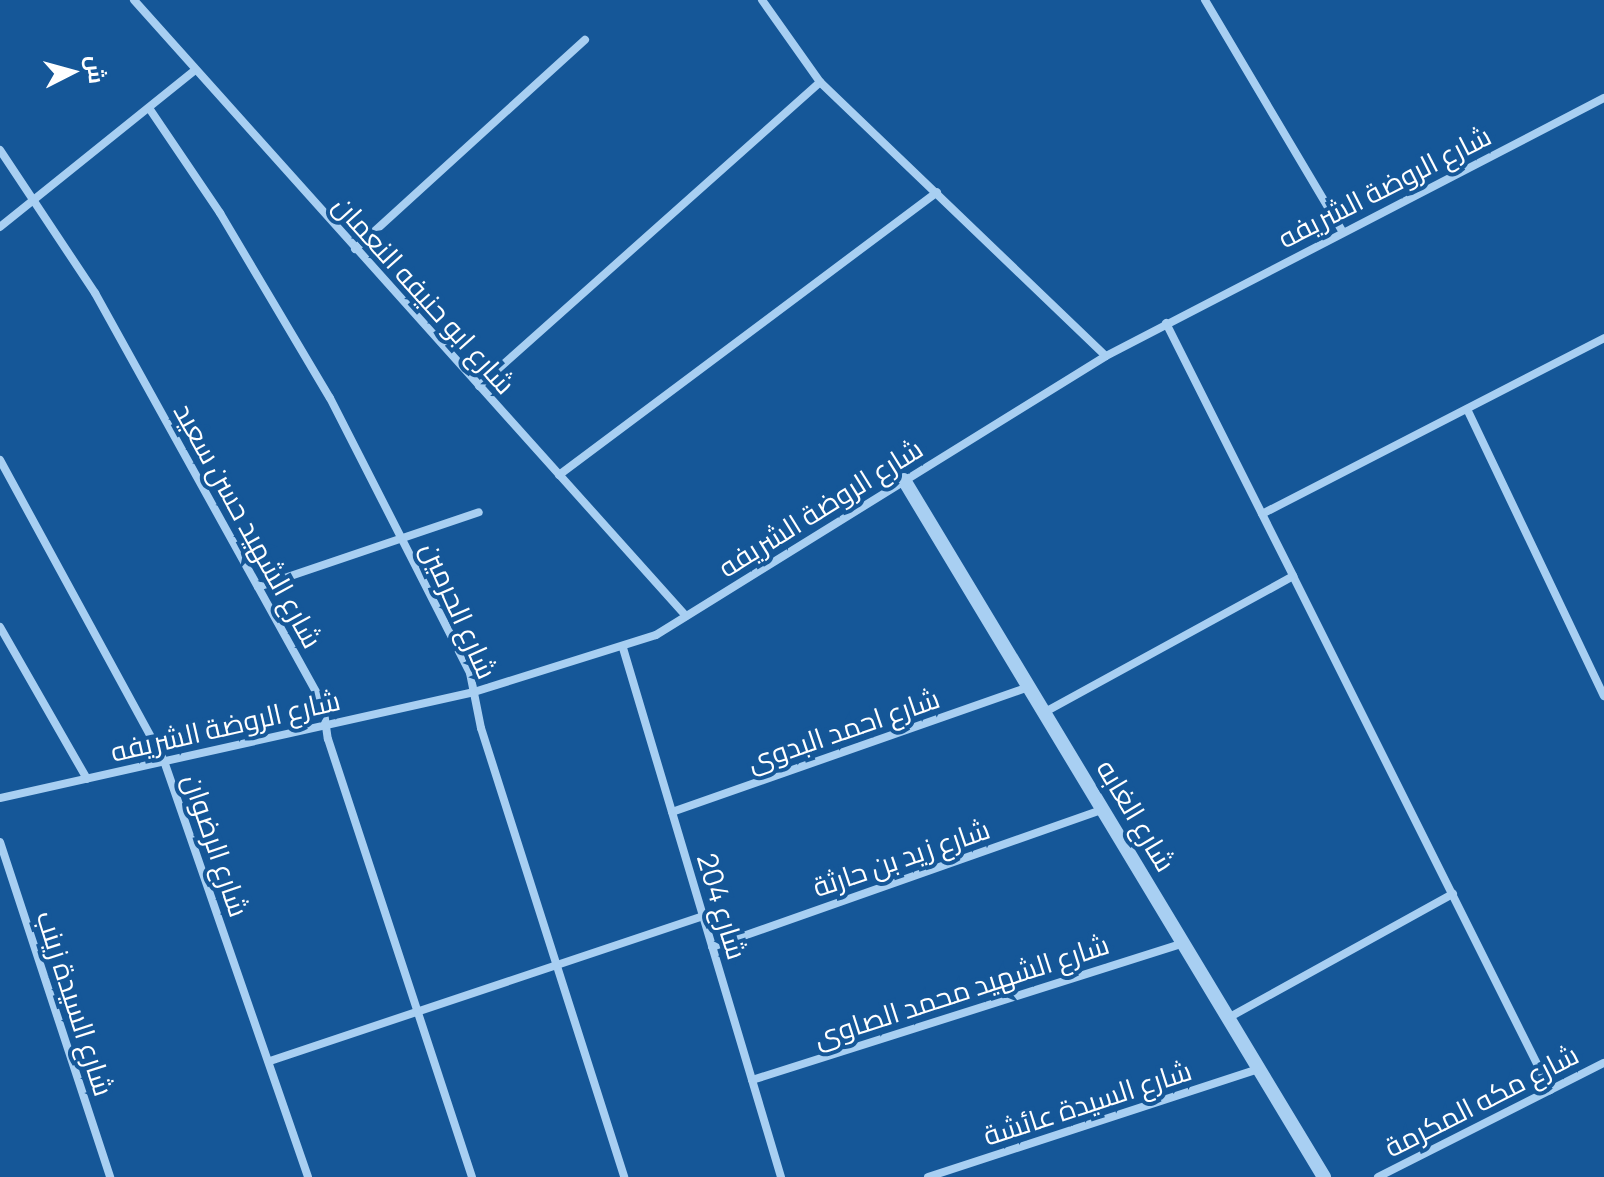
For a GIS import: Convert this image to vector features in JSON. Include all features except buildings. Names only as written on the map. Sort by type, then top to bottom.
[{"type":"street","name":"شارع ابو حنيفه النعمان","points":[[134,0],[194,71],[686,616]]},
{"type":"street","points":[[762,0],[820,82],[1106,356]]},
{"type":"street","points":[[1205,0],[1343,232]]},
{"type":"street","points":[[355,249],[585,40]]},
{"type":"street","points":[[0,227],[194,71]]},
{"type":"street","points":[[479,386],[820,82]]},
{"type":"street","name":"شارع الروضة الشريفه","points":[[0,798],[474,692],[623,648],[686,616],[1106,356],[1604,98]]},
{"type":"street","name":"شارع الحرمين","points":[[149,108],[276,304],[405,539],[474,692],[624,1177]]},
{"type":"street","name":"شارع الشهيد حسن سعيد","points":[[0,150],[95,293],[323,705],[328,739],[472,1177]]},
{"type":"street","points":[[559,475],[937,192]]},
{"type":"street","points":[[1166,323],[1550,1090]]},
{"type":"street","points":[[1262,514],[1604,338]]},
{"type":"street","points":[[1467,409],[1604,696]]},
{"type":"street","name":"شارع الرضوان","points":[[0,460],[164,761],[308,1177]]},
{"type":"street","name":"شارع الغابه","points":[[904,480],[1324,1177]]},
{"type":"street","points":[[258,587],[479,512]]},
{"type":"street","points":[[1045,712],[1293,576]]},
{"type":"street","points":[[0,627],[87,779]]},
{"type":"street","name":"شارع 204","points":[[623,648],[781,1177]]},
{"type":"street","name":"شارع احمد البدوى","points":[[672,812],[1029,687]]},
{"type":"street","name":"شارع زيد بن حارثة","points":[[712,947],[1103,809]]},
{"type":"street","name":"شارع السيدة زينب","points":[[0,842],[110,1177]]},
{"type":"street","points":[[1228,1018],[1453,894]]},
{"type":"street","points":[[270,1061],[703,916]]},
{"type":"street","name":"شارع الشهيد محمد الصاوى","points":[[752,1080],[1183,943]]},
{"type":"street","name":"شارع مكه المكرمة","points":[[1378,1177],[1604,1063]]},
{"type":"street","name":"شارع السيدة عائشة","points":[[928,1177],[1259,1069]]}]
